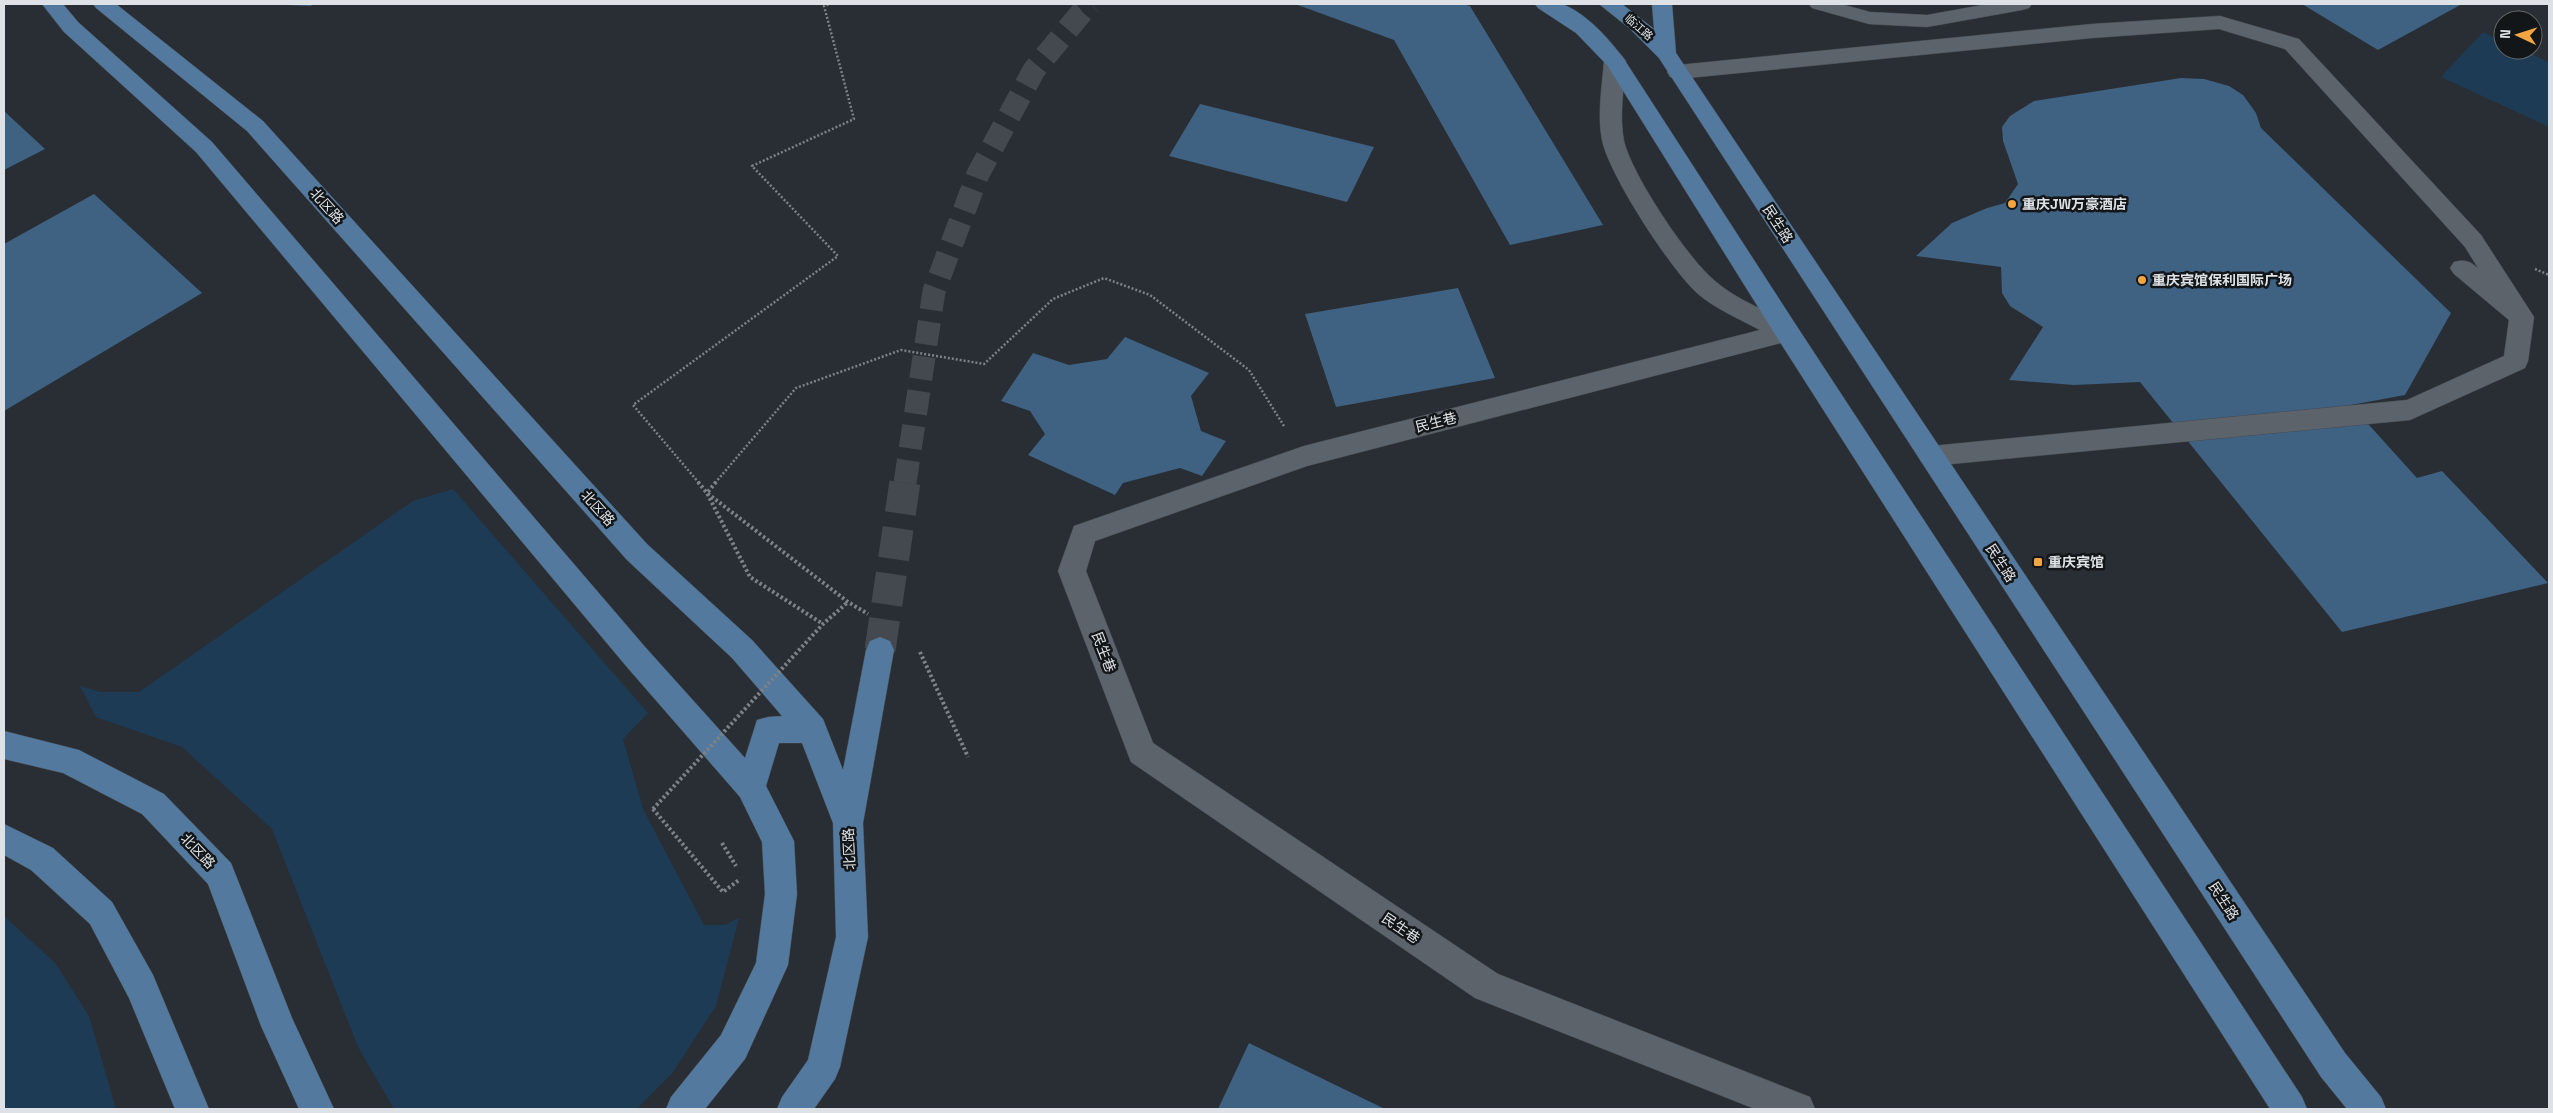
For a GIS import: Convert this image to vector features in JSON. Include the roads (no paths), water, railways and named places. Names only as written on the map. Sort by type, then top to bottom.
[{"type":"main road","points":[[52,4],[71,27],[204,147],[636,657],[751,787],[778,841],[781,894],[772,965],[733,1047],[683,1109]]},
{"type":"main road","name":"北区路","points":[[104,4],[255,126],[637,552],[742,649],[812,729],[848,823],[852,937],[823,1067],[794,1109]]},
{"type":"main road","points":[[1545,4],[1578,23],[1600,41],[1616,61],[1787,332],[2290,1109]]},
{"type":"main road","name":"临江路","points":[[1609,4],[1636,23],[1672,62]]},
{"type":"main road","name":"民生路","points":[[1662,4],[1672,62],[2333,1065],[2369,1109]]},
{"type":"main road","points":[[848,823],[880,650]]},
{"type":"main road","points":[[751,787],[768,730],[812,729]]},
{"type":"main road","name":"北区路","points":[[4,745],[68,760],[153,804],[220,874],[278,1026],[317,1109]]},
{"type":"main road","points":[[4,839],[42,859],[101,913],[141,987],[192,1109]]},
{"type":"street","points":[[1819,4],[1869,18],[1927,21],[2022,4]]},
{"type":"street","points":[[1672,62],[2220,22],[2292,44],[2473,241],[2522,317],[2516,361],[2410,410],[1931,456]]},
{"type":"street","points":[[1616,61],[1610,134],[1614,150],[1632,182],[1688,269],[1706,288],[1728,302],[1787,332]]},
{"type":"street","points":[[2462,268],[2522,317]]},
{"type":"street","name":"民生巷","points":[[1787,332],[1304,456],[1084,534],[1072,571],[1142,752],[1487,986],[1798,1109]]},
{"type":"tunnel","points":[[905,483],[934,291],[978,174],[1034,70],[1082,12],[1092,4]]},
{"type":"tunnel","points":[[880,650],[905,482]]},
{"type":"place","name":"重庆JW万豪酒店","points":[[2012,204]]},
{"type":"place","name":"重庆宾馆保利国际广场","points":[[2142,280]]},
{"type":"place","name":"重庆宾馆","points":[[2038,562]]}]
